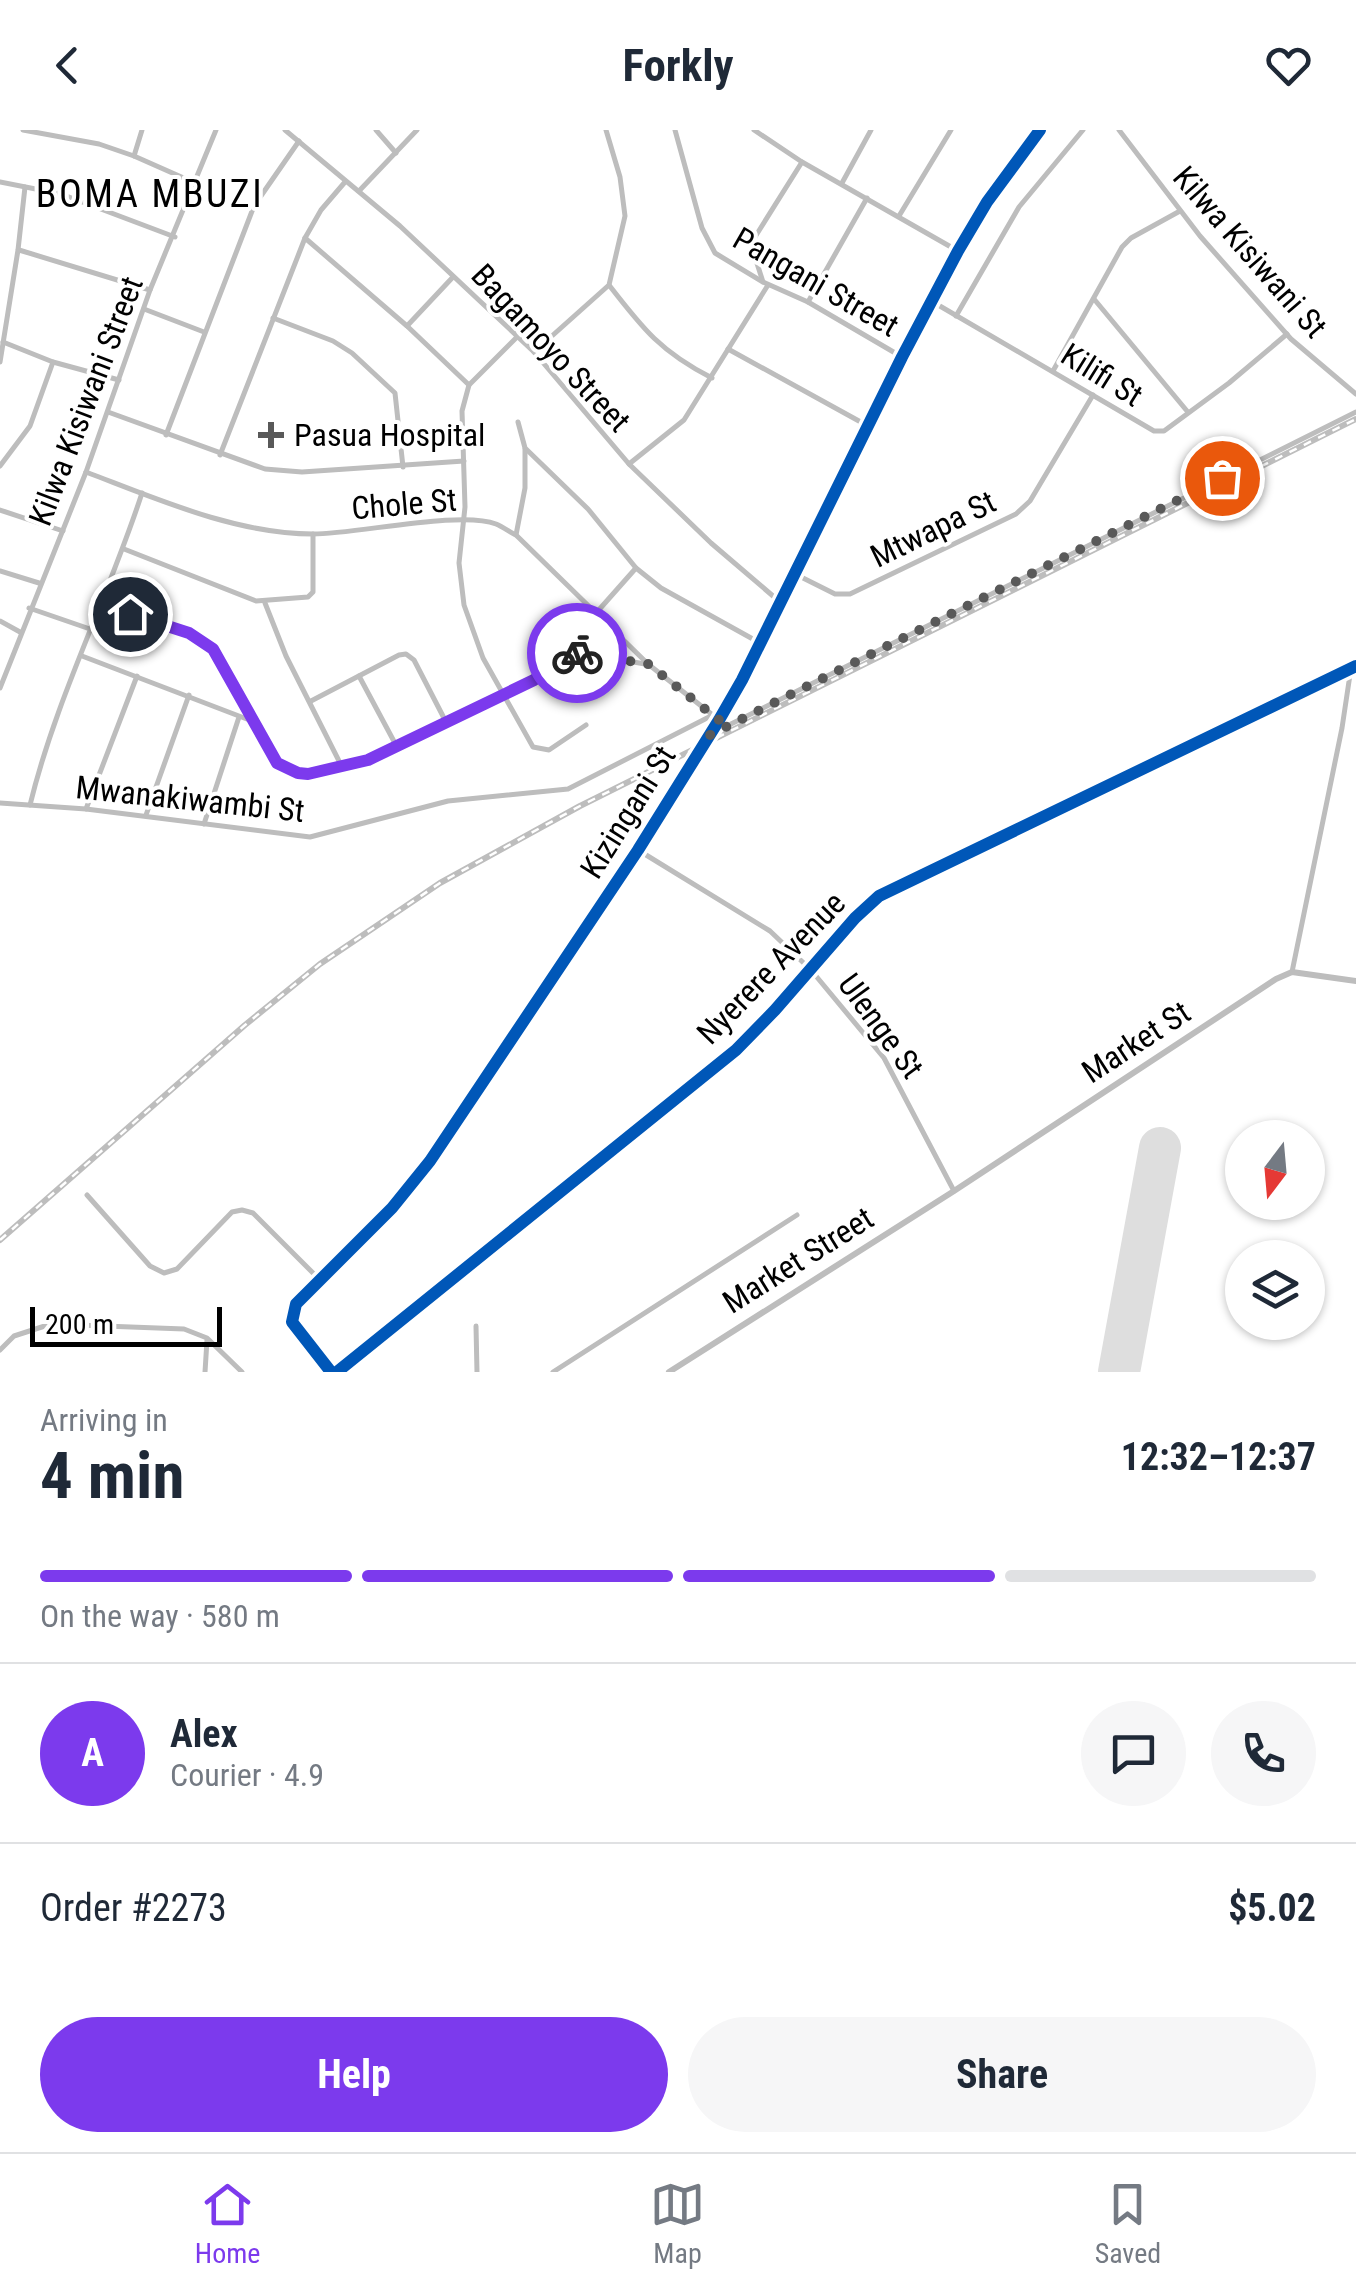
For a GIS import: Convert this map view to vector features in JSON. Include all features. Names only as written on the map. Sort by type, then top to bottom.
[{"type":"street","points":[[24,130],[99,144],[195,184]]},
{"type":"street","points":[[134,156],[142,130]]},
{"type":"street","name":"Kilwa Kisiwani Street","points":[[0,688],[86,472],[150,290],[216,130]]},
{"type":"street","name":"Bagamoyo Street","points":[[285,130],[534,352],[628,464],[780,602]]},
{"type":"street","points":[[376,130],[396,153]]},
{"type":"street","points":[[359,192],[418,130]]},
{"type":"street","points":[[534,352],[609,285],[626,216],[620,176],[606,130]]},
{"type":"street","name":"Pangani Street","points":[[675,130],[708,244],[722,259],[765,284],[808,302],[902,357]]},
{"type":"street","points":[[754,130],[802,162],[958,251]]},
{"type":"street","points":[[842,184],[871,130]]},
{"type":"street","points":[[898,216],[951,130]]},
{"type":"street","points":[[956,316],[1019,207],[1084,130]]},
{"type":"street","name":"Kilwa Kisiwani St","points":[[1120,130],[1180,211],[1287,334],[1312,360],[1356,394]]},
{"type":"street","name":"Kizingani St","points":[[334,1372],[297,1330],[292,1316],[296,1304],[392,1208],[430,1161],[638,850],[710,735],[715,718],[760,643],[958,251],[1036,132]]},
{"type":"street","points":[[166,435],[254,206],[299,141]]},
{"type":"street","points":[[628,464],[684,420],[712,378],[765,284],[754,254],[755,236],[802,162]]},
{"type":"street","points":[[0,182],[91,204],[174,237]]},
{"type":"street","points":[[220,455],[305,238],[321,210],[345,182]]},
{"type":"street","points":[[0,362],[25,187]]},
{"type":"street","points":[[808,302],[867,198]]},
{"type":"street","points":[[1053,370],[1122,248],[1131,238],[1180,211]]},
{"type":"street","points":[[305,238],[408,326],[469,385]]},
{"type":"street","points":[[18,250],[150,290]]},
{"type":"street","points":[[408,326],[453,277]]},
{"type":"street","points":[[609,285],[645,332],[676,360],[712,378]]},
{"type":"street","points":[[1094,299],[1187,412]]},
{"type":"street","name":"Kilifi St","points":[[934,302],[1154,431],[1164,431],[1230,383],[1287,334]]},
{"type":"street","points":[[144,308],[204,332]]},
{"type":"street","points":[[273,318],[333,341],[352,353],[395,393],[403,467]]},
{"type":"street","points":[[516,337],[469,385],[462,411],[465,521],[459,563],[464,605],[484,658],[529,742],[539,750],[549,750],[586,725]]},
{"type":"street","points":[[3,342],[53,362],[119,380]]},
{"type":"street","points":[[728,349],[868,426]]},
{"type":"street","points":[[0,466],[30,426],[53,362]]},
{"type":"street","name":"Mtwapa St","points":[[794,574],[835,594],[850,594],[1016,514],[1030,501],[1093,394]]},
{"type":"street","points":[[108,412],[264,469],[302,472],[464,461]]},
{"type":"street","points":[[710,735],[1356,412]]},
{"type":"street","points":[[516,535],[526,488],[525,448],[518,422]]},
{"type":"street","points":[[525,448],[588,509],[636,568],[661,588],[760,643]]},
{"type":"street","name":"Chole St","points":[[86,472],[236,524],[313,534],[465,521],[494,523],[516,535],[648,664],[715,718]]},
{"type":"street","points":[[30,805],[47,743],[124,549],[142,493]]},
{"type":"street","points":[[0,510],[63,531]]},
{"type":"street","points":[[124,549],[265,603],[308,597],[313,592],[313,534]]},
{"type":"street","points":[[597,612],[636,568]]},
{"type":"street","points":[[0,572],[39,584]]},
{"type":"street","points":[[265,603],[286,656],[342,765]]},
{"type":"street","points":[[101,604],[189,633],[204,642],[222,660],[277,763],[308,774],[368,760],[397,747],[534,680],[570,652],[648,664]]},
{"type":"street","points":[[30,608],[90,629]]},
{"type":"street","points":[[0,621],[20,632]]},
{"type":"street","points":[[310,701],[406,654],[414,660],[446,722]]},
{"type":"street","points":[[82,656],[254,722]]},
{"type":"street","points":[[1354,667],[1292,972],[1356,981]]},
{"type":"street","name":"Nyerere Avenue","points":[[334,1372],[736,1050],[879,896],[1354,667]]},
{"type":"street","points":[[86,808],[138,676]]},
{"type":"street","points":[[359,676],[397,747]]},
{"type":"street","points":[[146,816],[189,695]]},
{"type":"street","points":[[204,824],[239,716]]},
{"type":"street","name":"Mwanakiwambi St","points":[[0,803],[86,808],[310,836],[448,801],[568,790],[715,718]]},
{"type":"street","name":"Ulenge St","points":[[638,850],[770,931],[812,970],[884,1058],[954,1191]]},
{"type":"street","name":"Market St","points":[[954,1191],[1292,972]]},
{"type":"street","name":"Market Street","points":[[669,1372],[954,1191]]},
{"type":"street","points":[[87,1196],[150,1266],[164,1272],[177,1269],[232,1212],[242,1210],[252,1213],[319,1279]]},
{"type":"street","points":[[554,1372],[798,1216]]},
{"type":"street","points":[[0,1350],[14,1336],[51,1324],[184,1329],[207,1338],[242,1372]]},
{"type":"street","points":[[476,1326],[478,1372]]},
{"type":"street","points":[[204,1372],[207,1338]]},
{"type":"runway","points":[[1119,1372],[1160,1148]]},
{"type":"railway","points":[[0,1240],[320,964],[440,883],[580,806],[1356,419]]},
{"type":"cycle path","points":[[331,1372],[292,1322],[296,1304],[392,1208],[430,1161],[638,850],[742,680],[958,251],[987,202],[1040,130]]},
{"type":"cycle path","points":[[337,1372],[736,1050],[879,896],[1356,666]]},
{"type":"way so far","points":[[577,653],[648,664],[719,720],[710,735],[1222,478]]},
{"type":"place","name":"Pasua Hospital","points":[[271,435]]},
{"type":"district","name":"BOMA MBUZI","points":[[150,194]]},
{"type":"route","points":[[130,614],[189,633],[213,649],[277,763],[308,774],[368,760],[397,747],[534,680],[564,654],[577,653]]}]
